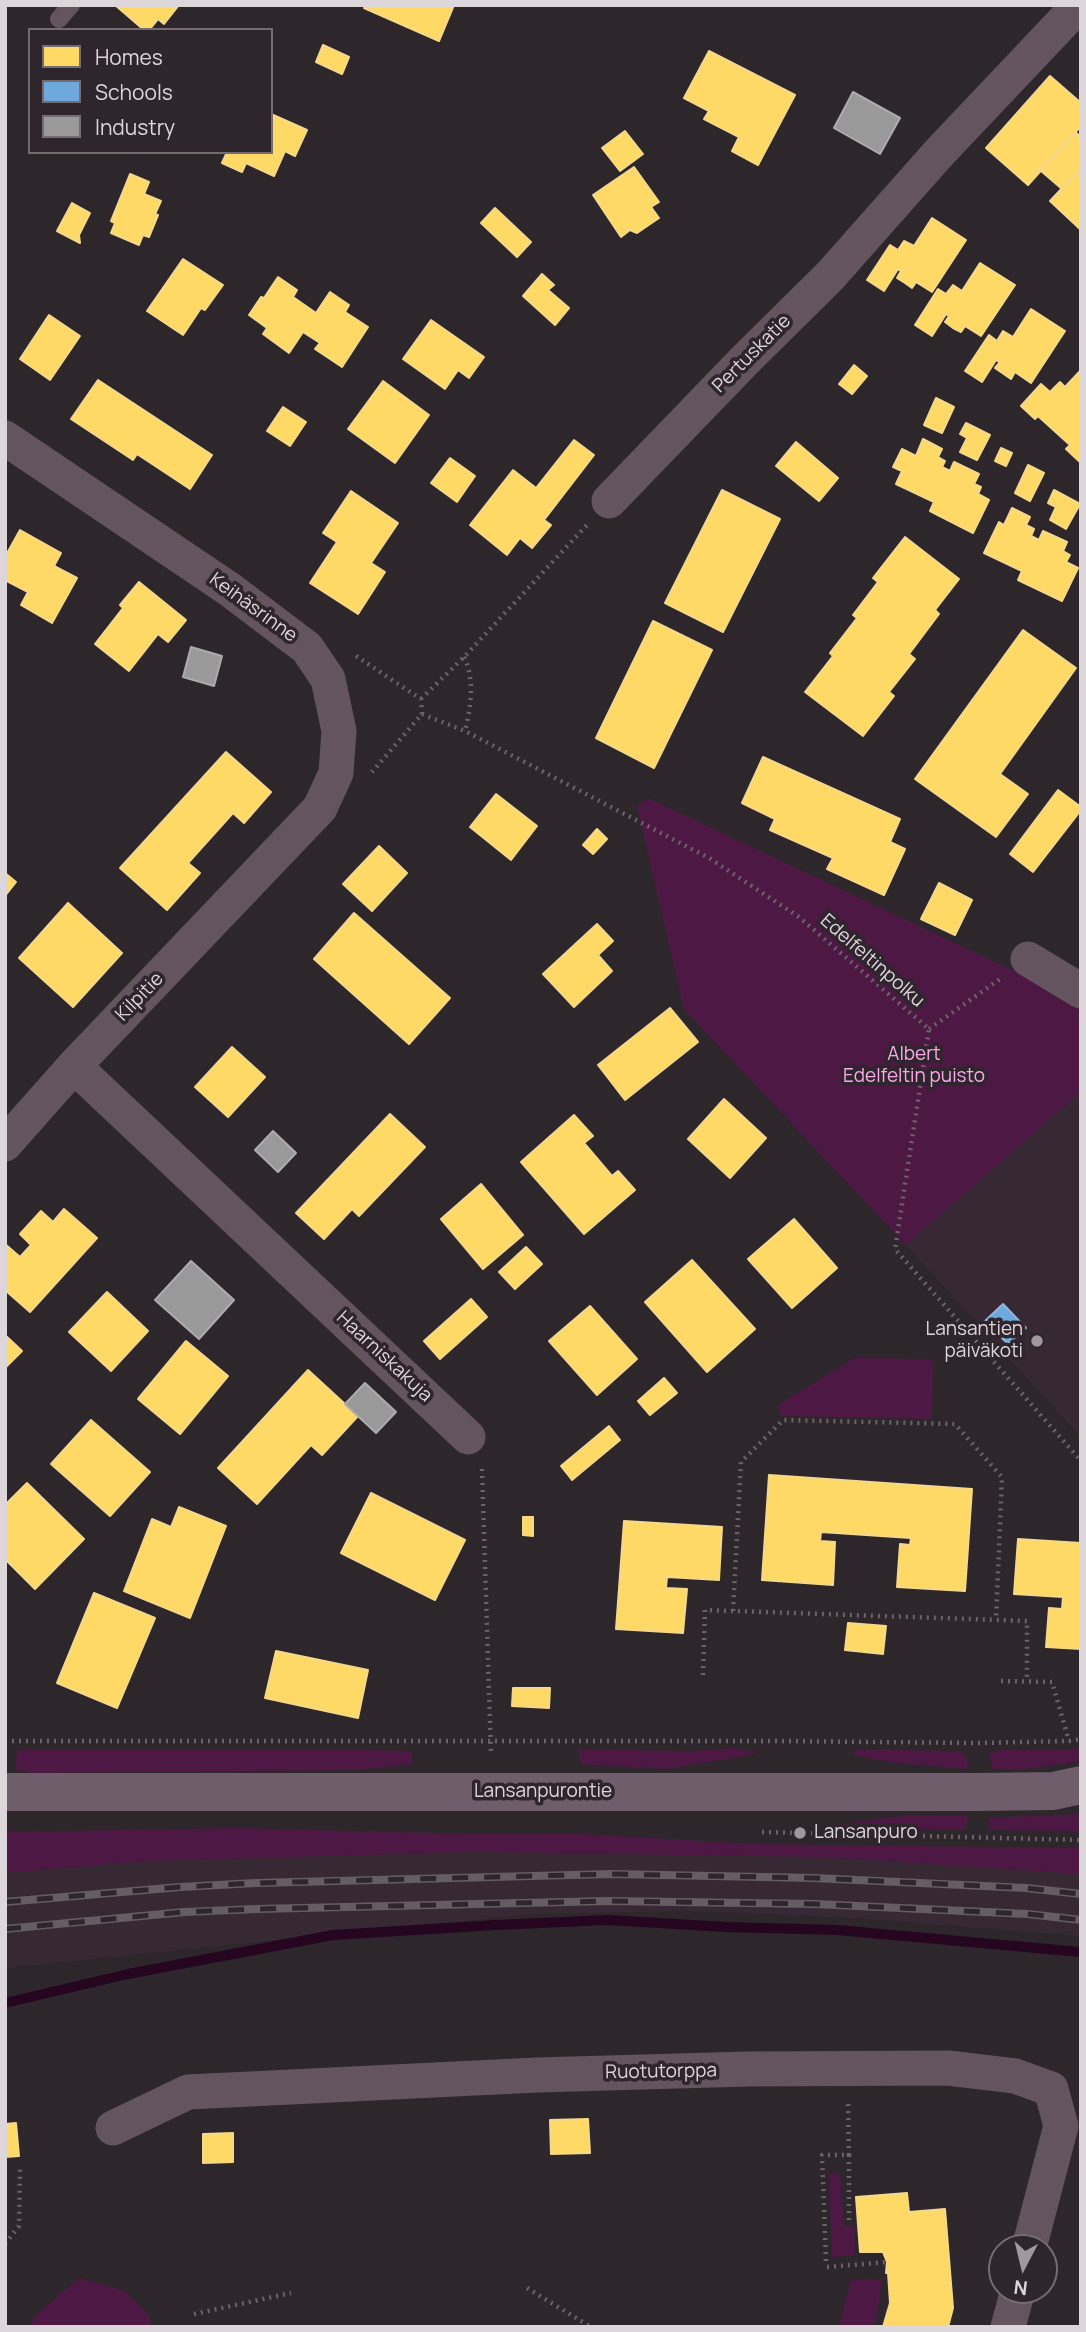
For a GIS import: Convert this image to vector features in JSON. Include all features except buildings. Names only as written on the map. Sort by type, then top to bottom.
[{"type":"street","name":"Pertuskatie","points":[[609,501],[744,360],[830,276],[938,153],[1079,5]]},
{"type":"street","name":"Keihäsrinne","points":[[5,438],[276,622],[307,648],[328,679],[339,731],[336,774],[320,808],[277,854]]},
{"type":"street","name":"Kilpitie","points":[[5,1144],[74,1066],[277,854]]},
{"type":"street","points":[[1028,959],[1081,990]]},
{"type":"street","name":"Haarniskakuja","points":[[74,1066],[468,1437]]},
{"type":"street","name":"Lansanpurontie","points":[[5,1792],[978,1792],[1053,1791],[1081,1785]]},
{"type":"street","name":"Ruotutorppa","points":[[113,2128],[188,2092],[537,2075],[948,2068],[1015,2076],[1051,2089],[1061,2126],[1033,2234]]},
{"type":"street","points":[[1008,2327],[1014,2304]]},
{"type":"path","points":[[370,775],[422,714],[421,699],[464,657],[609,501]]},
{"type":"path","points":[[356,656],[421,699]]},
{"type":"path","points":[[464,657],[471,671],[466,731]]},
{"type":"path","name":"Edelfeltinpolku","points":[[422,714],[466,731],[709,858],[799,917],[929,1029],[895,1250],[1081,1461]]},
{"type":"path","points":[[929,1029],[1028,959]]},
{"type":"path","points":[[733,1611],[741,1462],[783,1420],[955,1424],[1002,1477],[996,1620]]},
{"type":"path","points":[[468,1437],[482,1461],[491,1742]]},
{"type":"path","points":[[703,1675],[705,1610],[1027,1621],[1027,1681]]},
{"type":"path","points":[[1001,1681],[1052,1682],[1069,1741]]},
{"type":"path","points":[[5,1741],[978,1743],[1081,1739]]},
{"type":"path","points":[[848,2068],[849,2220]]},
{"type":"path","points":[[827,2261],[822,2155],[849,2155]]},
{"type":"path","points":[[5,2244],[19,2226],[20,2168]]},
{"type":"path","points":[[827,2267],[887,2262]]},
{"type":"path","points":[[527,2288],[590,2327]]},
{"type":"path","points":[[194,2314],[291,2293]]},
{"type":"shaded area","name":"Lansantien päiväkoti","points":[[1081,1092],[1081,1437],[906,1245]]},
{"type":"shaded area","points":[[472,1852],[823,1857],[1081,1874],[1081,1936],[855,1918],[694,1911],[532,1914],[5,1968],[5,1873],[146,1861]]},
{"type":"green space","name":"Albert Edelfeltin puisto","points":[[648,798],[1025,976],[1081,1009],[1081,1092],[906,1245],[684,1009],[637,806]]},
{"type":"green space","points":[[854,1358],[933,1359],[932,1419],[780,1416],[780,1404]]},
{"type":"green space","points":[[1081,1747],[1081,1760],[1076,1762],[1024,1769],[992,1769],[989,1753],[997,1750]]},
{"type":"green space","points":[[733,1748],[755,1752],[667,1769],[581,1764],[578,1749],[693,1751]]},
{"type":"green space","points":[[17,1750],[411,1751],[413,1764],[359,1770],[33,1773],[15,1769]]},
{"type":"green space","points":[[854,1751],[961,1751],[967,1758],[967,1769],[897,1763],[853,1755]]},
{"type":"green space","points":[[1081,1814],[1081,1831],[990,1830],[988,1818]]},
{"type":"green space","points":[[909,1815],[968,1816],[965,1830],[821,1827]]},
{"type":"green space","points":[[235,1828],[580,1834],[756,1844],[1081,1848],[1081,1874],[823,1857],[472,1852],[146,1861],[5,1873],[5,1832]]},
{"type":"green space","points":[[829,2174],[840,2174],[844,2225],[854,2226],[855,2255],[832,2257]]},
{"type":"green space","points":[[79,2278],[125,2291],[149,2315],[152,2327],[30,2327],[36,2315]]},
{"type":"green space","points":[[882,2279],[876,2323],[859,2327],[839,2327],[851,2280]]},
{"type":"waterway","points":[[5,2003],[128,1974],[333,1935],[496,1925],[608,1920],[837,1930],[1081,1952]]},
{"type":"railway","points":[[5,1902],[256,1883],[611,1874],[814,1878],[1026,1888],[1081,1894]]},
{"type":"railway","points":[[5,1929],[184,1912],[609,1901],[815,1904],[1028,1914],[1081,1920]]},
{"type":"place","name":"Lansantien päiväkoti","points":[[1037,1341]]},
{"type":"place","name":"Lansanpuro","points":[[800,1833]]}]
